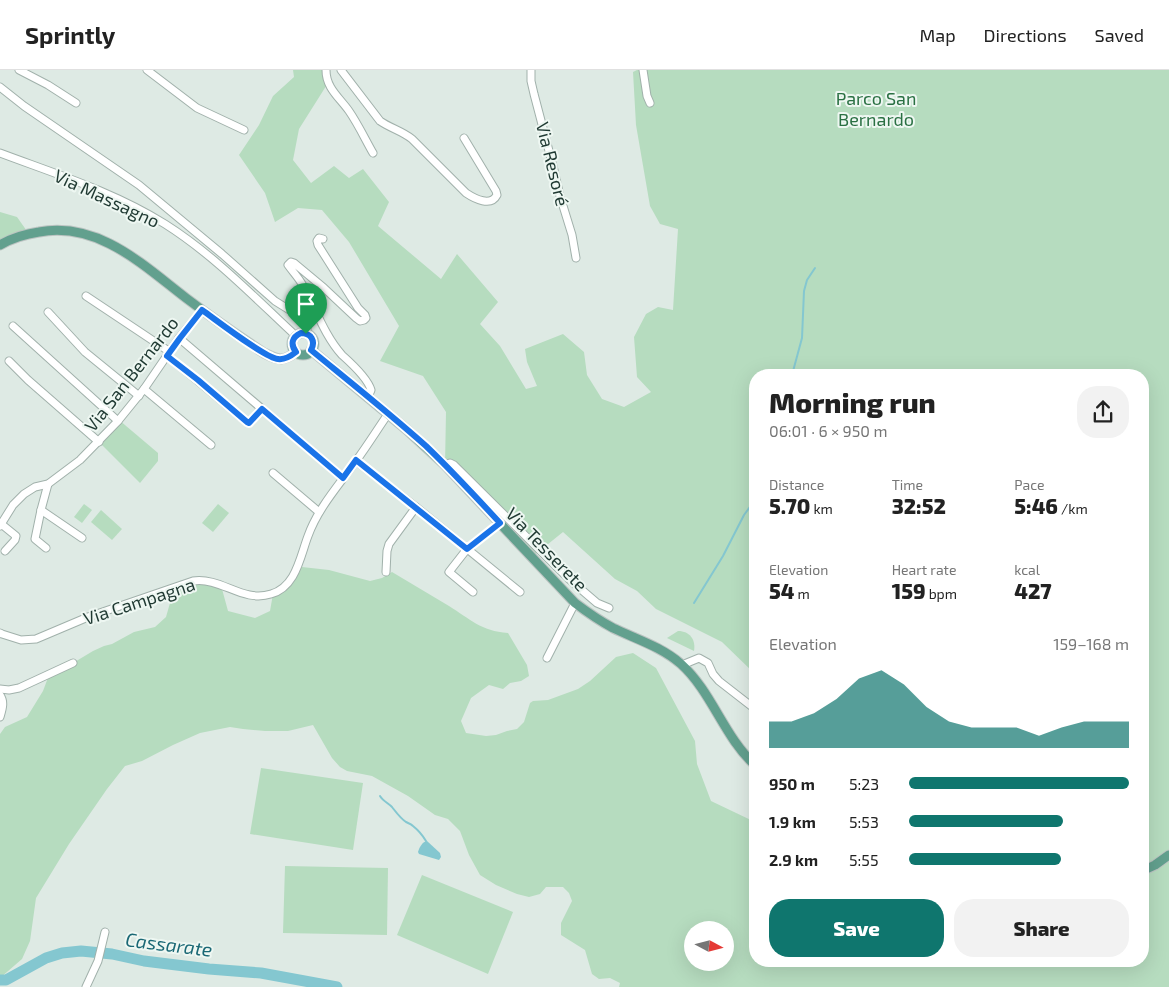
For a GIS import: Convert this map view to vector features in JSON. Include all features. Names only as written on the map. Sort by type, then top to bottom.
[{"type":"main road","points":[[0,245],[15,238],[43,231],[62,230],[91,235],[120,248],[202,310]]},
{"type":"main road","name":"Via San Bernardo","points":[[202,310],[260,351],[274,358],[280,360],[296,352]]},
{"type":"main road","points":[[301,333],[306,334],[310,335],[314,344],[311,350],[306,354],[296,352],[292,343],[296,336],[301,333]]},
{"type":"main road","name":"Via Tesserete","points":[[311,350],[445,464],[576,602],[591,615],[605,624],[661,650],[682,665],[705,694],[731,738],[749,759]]},
{"type":"main road","points":[[1149,868],[1169,855]]},
{"type":"street","points":[[19,70],[48,85],[76,103]]},
{"type":"street","points":[[147,70],[197,108],[244,130]]},
{"type":"street","points":[[326,70],[326,78],[330,87],[348,110],[372,153]]},
{"type":"street","points":[[342,70],[380,121],[412,139],[466,193],[477,199],[493,200],[497,195],[496,191],[464,138]]},
{"type":"street","name":"Via Resoré","points":[[530,70],[534,94],[560,196],[571,230],[576,258]]},
{"type":"street","points":[[643,70],[650,103]]},
{"type":"street","points":[[0,87],[24,106],[146,190],[275,301],[304,319],[307,325],[306,334]]},
{"type":"street","name":"Via Massagno","points":[[0,153],[107,194],[168,226],[226,270],[296,336]]},
{"type":"street","points":[[323,239],[319,238],[317,241],[318,245],[358,308],[365,315],[366,318],[364,320],[360,321],[356,318],[294,263],[291,262],[288,265],[302,284],[334,345],[370,386],[371,390],[368,397]]},
{"type":"street","points":[[86,296],[169,354],[248,423],[262,409]]},
{"type":"street","name":"Via San Bernardo","points":[[0,525],[13,505],[24,494],[35,487],[48,484],[80,460],[99,442],[139,396],[202,310]]},
{"type":"street","points":[[48,312],[85,352],[139,396]]},
{"type":"street","points":[[13,326],[118,421]]},
{"type":"street","points":[[180,338],[343,478]]},
{"type":"street","points":[[9,361],[99,442]]},
{"type":"street","points":[[144,389],[211,445]]},
{"type":"street","name":"Via Campagna","points":[[0,632],[22,640],[36,639],[88,617],[193,581],[210,581],[239,593],[258,597],[273,594],[286,585],[295,572],[319,512],[388,414]]},
{"type":"street","points":[[356,460],[520,592]]},
{"type":"street","points":[[445,464],[450,463],[454,465],[569,579],[597,603],[609,608]]},
{"type":"street","points":[[273,473],[319,512]]},
{"type":"street","points":[[46,548],[35,539],[48,484]]},
{"type":"street","points":[[386,572],[387,551],[390,544],[416,507]]},
{"type":"street","points":[[41,510],[82,538]]},
{"type":"street","points":[[473,592],[448,572],[467,549],[500,523]]},
{"type":"street","points":[[0,525],[16,536],[15,540],[5,551]]},
{"type":"street","points":[[547,658],[576,602]]},
{"type":"street","points":[[682,665],[699,658],[706,661],[719,681],[749,704]]},
{"type":"street","points":[[0,689],[13,690],[20,688],[73,663]]},
{"type":"street","points":[[0,695],[3,703],[0,717]]},
{"type":"street","points":[[86,987],[98,961],[105,932]]},
{"type":"green space","name":"Parco San Bernardo","points":[[293,70],[326,70],[328,83],[299,129],[293,160],[311,183],[334,166],[349,178],[363,169],[389,202],[378,226],[441,279],[457,254],[498,302],[480,324],[500,346],[526,389],[537,386],[527,362],[525,349],[563,334],[584,352],[587,375],[602,399],[624,407],[651,392],[637,377],[634,337],[646,314],[658,307],[673,310],[678,229],[660,224],[650,206],[636,125],[633,72],[637,70],[1169,70],[1169,987],[619,987],[620,983],[610,978],[599,979],[592,974],[585,950],[561,935],[561,923],[572,901],[569,893],[563,887],[546,887],[540,894],[529,897],[496,885],[480,875],[469,855],[460,831],[448,819],[435,815],[408,796],[372,776],[347,771],[340,767],[332,758],[313,725],[288,731],[265,731],[230,727],[200,733],[142,761],[125,766],[69,844],[36,898],[30,941],[22,959],[0,978],[0,734],[5,727],[27,717],[43,691],[49,675],[93,651],[112,644],[134,632],[155,627],[166,617],[177,589],[204,583],[209,584],[222,589],[228,611],[255,618],[270,611],[273,594],[302,567],[329,570],[370,581],[382,578],[392,572],[476,624],[490,630],[508,633],[527,665],[529,676],[521,681],[510,683],[503,689],[489,685],[471,698],[461,721],[466,733],[486,736],[517,729],[524,722],[530,703],[548,700],[578,689],[590,681],[616,657],[633,653],[656,668],[695,741],[697,764],[711,801],[749,819],[749,967],[1149,967],[1149,369],[749,369],[749,668],[722,642],[656,609],[637,591],[615,579],[563,532],[532,557],[445,465],[446,412],[423,376],[380,361],[399,326],[349,242],[322,210],[298,208],[275,222],[265,193],[239,155],[259,125],[273,96],[294,77]]},
{"type":"green space","points":[[0,212],[17,217],[29,234],[0,245]]},
{"type":"green space","points":[[119,420],[158,453],[158,461],[140,483],[99,442]]},
{"type":"green space","points":[[84,504],[92,510],[82,523],[74,517]]},
{"type":"green space","points":[[218,504],[229,513],[213,532],[202,523]]},
{"type":"green space","points":[[101,510],[122,529],[112,540],[91,522]]},
{"type":"green space","points":[[678,631],[689,634],[694,643],[694,651],[667,638]]},
{"type":"green space","points":[[261,768],[363,783],[353,850],[250,834]]},
{"type":"green space","points":[[285,866],[388,868],[387,935],[283,933]]},
{"type":"green space","points":[[422,875],[513,912],[488,974],[397,935]]},
{"type":"water","points":[[427,841],[440,853],[441,857],[439,860],[419,854],[420,847]]},
{"type":"waterway","points":[[794,369],[802,338],[804,291],[807,280],[815,268]]},
{"type":"waterway","points":[[694,603],[723,556],[749,508]]},
{"type":"waterway","points":[[380,796],[402,819],[417,829],[426,841]]},
{"type":"waterway","name":"Cassarate","points":[[0,980],[6,980],[46,958],[62,953],[81,951],[209,969],[261,973],[337,987]]},
{"type":"route","points":[[202,310],[260,351],[280,360],[296,352],[292,343],[298,334],[306,334],[310,335],[314,344],[311,350],[445,464],[500,523],[467,549],[356,460],[343,478],[262,409],[248,423],[167,356],[202,310]]}]
